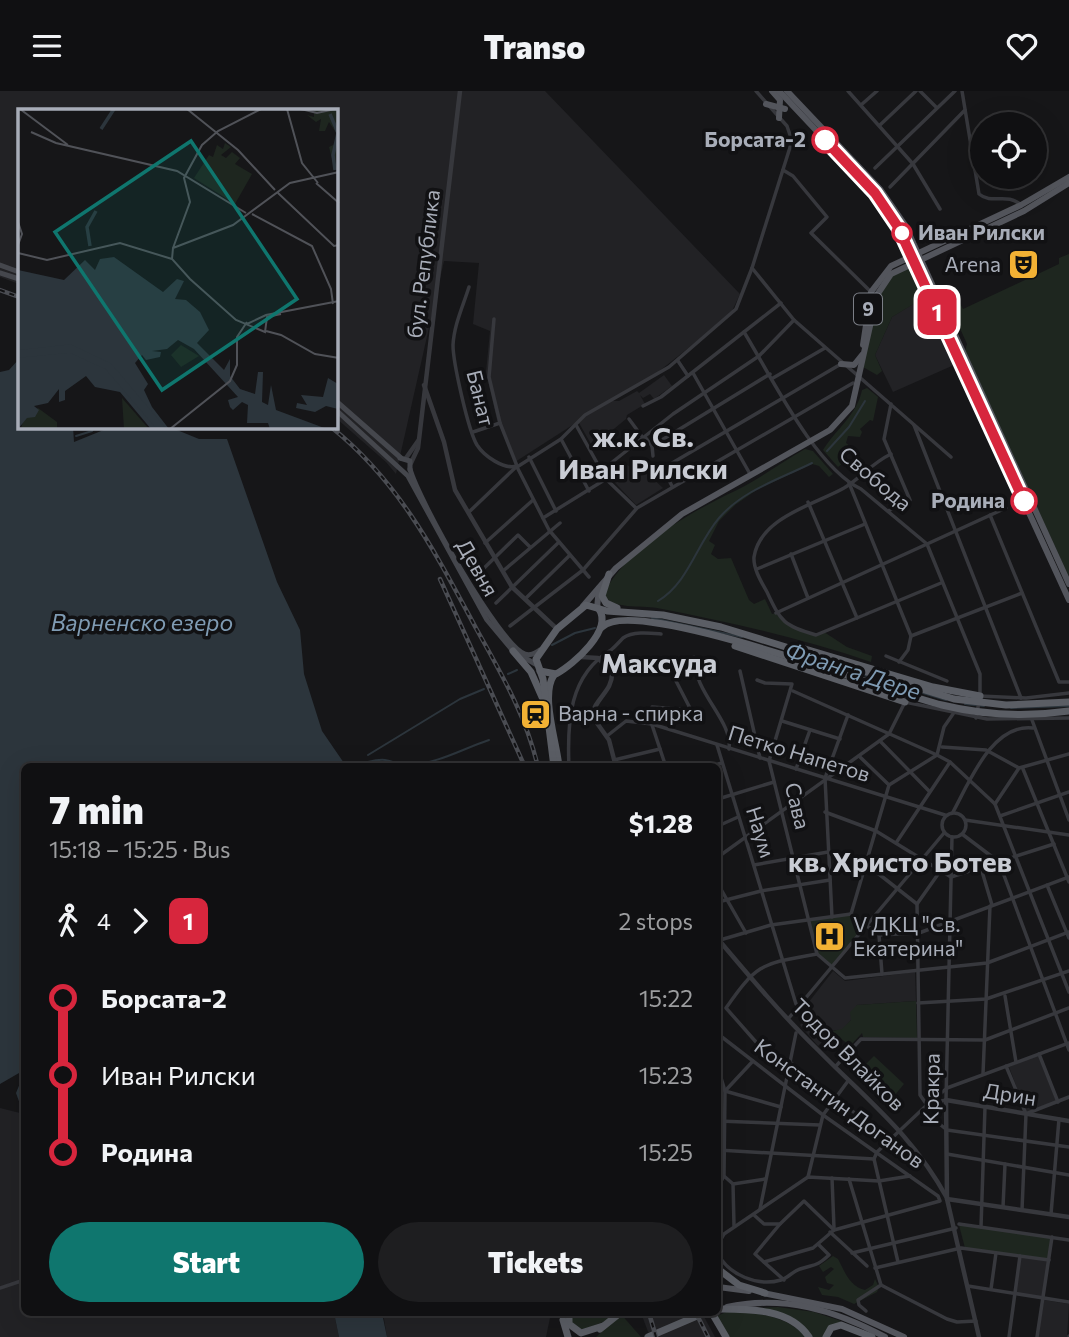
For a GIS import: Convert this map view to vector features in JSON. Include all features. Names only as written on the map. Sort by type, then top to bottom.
[{"type":"highway","points":[[609,575],[603,591],[604,601],[611,607],[683,619],[817,651],[939,689],[980,697]]},
{"type":"highway","name":"9","points":[[553,763],[545,713],[544,683],[538,668],[540,650],[557,629],[583,606]]},
{"type":"highway","points":[[583,606],[631,610]]},
{"type":"highway","points":[[598,608],[603,616],[602,627]]},
{"type":"highway","points":[[558,763],[549,686],[554,675],[576,658],[610,620],[631,619],[705,633],[941,705],[1014,714],[1069,711]]},
{"type":"highway","points":[[705,633],[783,663],[905,702]]},
{"type":"highway","points":[[757,637],[954,699],[1006,705],[1069,702]]},
{"type":"highway","points":[[513,651],[538,684],[545,713]]},
{"type":"highway","points":[[538,668],[554,675]]},
{"type":"highway","points":[[721,1272],[736,1284],[765,1293]]},
{"type":"highway","points":[[721,1309],[773,1314],[797,1323],[809,1337]]},
{"type":"highway","points":[[566,1316],[568,1337]]},
{"type":"highway","points":[[567,1316],[569,1324],[578,1332],[591,1333],[617,1316]]},
{"type":"highway","points":[[648,1337],[700,1316]]},
{"type":"highway","points":[[710,1316],[720,1337]]},
{"type":"highway","points":[[710,1316],[726,1337]]},
{"type":"highway","points":[[592,1337],[604,1325]]},
{"type":"highway","points":[[826,1337],[831,1328],[841,1325],[872,1337]]},
{"type":"main road","points":[[772,91],[780,100],[780,119]]},
{"type":"main road","points":[[779,91],[875,193],[916,257],[1069,584]]},
{"type":"main road","points":[[788,91],[880,189],[905,225],[916,257],[1069,600]]},
{"type":"main road","points":[[766,104],[782,109],[796,109]]},
{"type":"main road","name":"9","points":[[1020,208],[1069,177]]},
{"type":"main road","name":"9","points":[[856,380],[872,292],[884,272],[1069,183]]},
{"type":"main road","points":[[1015,199],[1020,208]]},
{"type":"main road","name":"9","points":[[583,606],[609,575],[682,514],[830,430],[847,414],[879,289],[896,269],[916,257]]},
{"type":"main road","points":[[0,265],[18,272]]},
{"type":"main road","points":[[0,272],[18,279]]},
{"type":"main road","points":[[841,364],[854,365],[862,355]]},
{"type":"main road","points":[[338,403],[404,458],[409,469],[397,469],[396,464],[338,412]]},
{"type":"main road","points":[[396,464],[404,458]]},
{"type":"main road","name":"Девня","points":[[409,469],[462,569],[498,628],[523,653],[531,655],[540,650]]},
{"type":"main road","name":"Девня","points":[[409,469],[480,609],[513,651],[538,668]]},
{"type":"main road","points":[[598,608],[597,593],[601,583]]},
{"type":"main road","points":[[721,1287],[842,1308],[904,1337]]},
{"type":"main road","points":[[721,1308],[753,1303],[800,1305],[835,1313],[885,1337]]},
{"type":"street","name":"бул. Република","points":[[409,469],[418,440],[460,91]]},
{"type":"street","points":[[469,512],[517,466],[561,439],[586,415],[645,383],[678,359],[736,309],[752,268],[792,141],[792,134],[756,91]]},
{"type":"street","points":[[848,91],[913,164],[940,209]]},
{"type":"street","points":[[861,105],[877,91]]},
{"type":"street","points":[[880,125],[918,91],[936,107]]},
{"type":"street","points":[[875,169],[955,91]]},
{"type":"street","points":[[962,91],[979,194],[986,199],[1015,199]]},
{"type":"street","points":[[890,187],[965,110]]},
{"type":"street","points":[[783,170],[793,176],[827,217],[811,233],[872,292]]},
{"type":"street","points":[[752,268],[794,320],[856,380],[891,404],[951,457]]},
{"type":"street","name":"Банат","points":[[469,287],[456,328],[453,350],[474,441],[484,454],[507,466],[517,466],[500,423],[488,367],[494,319]]},
{"type":"street","points":[[643,406],[693,373],[780,303]]},
{"type":"street","points":[[601,471],[705,392],[759,356],[794,320]]},
{"type":"street","name":"Свобода","points":[[744,332],[810,441],[825,459],[849,484],[888,511],[927,544]]},
{"type":"street","points":[[652,446],[714,408],[825,348]]},
{"type":"street","points":[[678,359],[688,376]]},
{"type":"street","points":[[667,466],[841,364]]},
{"type":"street","points":[[693,373],[750,474]]},
{"type":"street","points":[[510,626],[583,570],[636,508],[856,380]]},
{"type":"street","points":[[424,384],[444,442],[455,490],[512,587],[557,629]]},
{"type":"street","points":[[888,511],[910,500],[884,439],[891,404]]},
{"type":"street","points":[[629,419],[652,446],[653,456]]},
{"type":"street","points":[[473,432],[500,423]]},
{"type":"street","points":[[576,425],[606,479],[636,508]]},
{"type":"street","points":[[914,425],[1021,698]]},
{"type":"street","points":[[561,439],[589,491]]},
{"type":"street","name":"бул. Република","points":[[404,458],[418,440]]},
{"type":"street","points":[[891,454],[872,463],[849,484],[808,502],[764,537],[754,557],[756,569],[776,613],[787,625],[816,635],[941,583]]},
{"type":"street","points":[[529,457],[556,511]]},
{"type":"street","points":[[517,466],[549,530],[589,577]]},
{"type":"street","points":[[664,471],[672,486]]},
{"type":"street","points":[[543,518],[606,479]]},
{"type":"street","points":[[849,484],[911,636],[908,650],[899,662]]},
{"type":"street","points":[[485,543],[533,500]]},
{"type":"street","points":[[808,502],[857,618]]},
{"type":"street","points":[[776,613],[1006,508]]},
{"type":"street","points":[[990,515],[1059,683],[1069,682]]},
{"type":"street","points":[[502,572],[560,523]]},
{"type":"street","points":[[756,569],[864,524]]},
{"type":"street","points":[[476,576],[518,535],[530,547]]},
{"type":"street","points":[[496,603],[559,542]]},
{"type":"street","points":[[927,544],[980,674],[977,716]]},
{"type":"street","points":[[791,554],[808,598]]},
{"type":"street","points":[[525,599],[570,555]]},
{"type":"street","points":[[911,636],[1022,593]]},
{"type":"street","points":[[569,763],[568,727],[572,699],[596,657],[628,636],[661,634]]},
{"type":"street","points":[[588,645],[596,657],[609,667],[612,678],[593,708],[595,723],[607,736],[615,763],[660,748]]},
{"type":"street","points":[[886,656],[947,681]]},
{"type":"street","points":[[576,658],[596,657]]},
{"type":"street","points":[[665,763],[652,724],[654,706],[691,711],[676,679],[678,667],[694,657],[697,683],[729,731],[729,748]]},
{"type":"street","points":[[740,671],[760,758]]},
{"type":"street","points":[[757,680],[793,684],[793,691],[937,755],[971,780],[995,804],[1069,992]]},
{"type":"street","name":"Сава","points":[[793,691],[769,761],[817,954]]},
{"type":"street","points":[[980,697],[1021,698],[1069,694]]},
{"type":"street","points":[[721,855],[889,734],[905,702],[953,714],[1031,720],[1069,718]]},
{"type":"street","points":[[851,914],[890,785],[937,755],[944,726],[953,714]]},
{"type":"street","points":[[832,917],[825,778],[848,715]]},
{"type":"street","points":[[1031,720],[1069,820]]},
{"type":"street","name":"Петко Напетов","points":[[607,736],[626,721],[652,724],[945,815]]},
{"type":"street","points":[[782,721],[840,739]]},
{"type":"street","points":[[962,834],[952,837],[944,833],[941,826],[945,815],[953,812],[986,750],[1020,728],[1033,728]]},
{"type":"street","points":[[796,769],[810,730]]},
{"type":"street","points":[[880,741],[929,791]]},
{"type":"street","name":"Наум","points":[[717,745],[796,1004],[801,1007]]},
{"type":"street","points":[[721,939],[771,925],[851,914],[879,935],[919,933],[1068,879],[1021,768],[986,750],[941,747]]},
{"type":"street","points":[[995,804],[1021,768],[1069,754]]},
{"type":"street","points":[[859,756],[890,785]]},
{"type":"street","points":[[896,843],[950,762]]},
{"type":"street","points":[[721,798],[774,782]]},
{"type":"street","points":[[1000,816],[1069,792]]},
{"type":"street","points":[[825,812],[876,831],[951,877],[1054,844]]},
{"type":"street","points":[[953,812],[965,820],[1069,835]]},
{"type":"street","points":[[721,825],[738,817]]},
{"type":"street","points":[[962,834],[965,820]]},
{"type":"street","points":[[788,1020],[944,833]]},
{"type":"street","points":[[962,834],[999,862],[1069,1050]]},
{"type":"street","name":"Кракра","points":[[952,837],[946,1100],[947,1199],[958,1226],[979,1337]]},
{"type":"street","points":[[753,865],[828,852],[866,864],[917,904]]},
{"type":"street","points":[[981,867],[991,906],[983,1075]]},
{"type":"street","points":[[928,1105],[920,1095],[917,904],[941,870]]},
{"type":"street","points":[[721,901],[761,891],[800,887],[830,880]]},
{"type":"street","points":[[756,1042],[726,1008],[749,975],[782,960],[817,954],[845,978],[987,963],[1068,934],[1047,885]]},
{"type":"street","points":[[721,889],[746,933]]},
{"type":"street","points":[[879,935],[882,974]]},
{"type":"street","name":"Тодор Влайков","points":[[723,945],[788,1020],[901,1129],[925,1160],[947,1199]]},
{"type":"street","points":[[918,1003],[1005,996],[1069,971]]},
{"type":"street","points":[[1005,996],[1016,1062]]},
{"type":"street","points":[[835,1067],[861,1039],[985,1040],[1069,1008]]},
{"type":"street","points":[[760,1209],[796,1033]]},
{"type":"street","name":"Константин Доганов","points":[[721,1036],[823,1115],[938,1196],[940,1201],[886,1214]]},
{"type":"street","points":[[898,1262],[874,1159],[877,1152],[947,1088],[1068,1043]]},
{"type":"street","points":[[1038,1054],[1058,1101]]},
{"type":"street","points":[[725,1091],[753,1061]]},
{"type":"street","points":[[790,1062],[889,1140]]},
{"type":"street","points":[[1006,1066],[1026,1114],[1022,1210]]},
{"type":"street","points":[[721,1080],[725,1091],[724,1176],[721,1181]]},
{"type":"street","points":[[808,1177],[823,1115],[849,1080]]},
{"type":"street","points":[[725,1091],[781,1107]]},
{"type":"street","points":[[1026,1114],[1069,1097]]},
{"type":"street","points":[[928,1105],[946,1100]]},
{"type":"street","name":"Дрин","points":[[946,1100],[1069,1121]]},
{"type":"street","points":[[981,1227],[985,1107]]},
{"type":"street","points":[[921,1110],[947,1130],[1069,1147]]},
{"type":"street","points":[[1051,1215],[1059,1119]]},
{"type":"street","points":[[724,1121],[820,1125]]},
{"type":"street","points":[[721,1150],[874,1159]]},
{"type":"street","points":[[947,1154],[1069,1175]]},
{"type":"street","points":[[1003,1207],[1005,1164]]},
{"type":"street","points":[[721,1239],[724,1234],[808,1177],[879,1181],[909,1175]]},
{"type":"street","points":[[724,1176],[733,1184],[734,1227]]},
{"type":"street","points":[[831,1178],[832,1231]]},
{"type":"street","points":[[733,1184],[767,1179]]},
{"type":"street","points":[[849,1179],[881,1285],[947,1319],[957,1322],[976,1321]]},
{"type":"street","points":[[947,1199],[1069,1217]]},
{"type":"street","points":[[784,1280],[755,1254],[804,1201],[867,1266]]},
{"type":"street","points":[[754,1214],[764,1224],[780,1224]]},
{"type":"street","points":[[764,1262],[818,1244],[832,1231],[886,1214]]},
{"type":"street","points":[[852,1253],[958,1226],[1069,1240]]},
{"type":"street","points":[[1037,1337],[1052,1237]]},
{"type":"street","points":[[721,1257],[733,1271],[749,1280],[784,1280],[797,1269],[816,1267],[829,1255],[818,1244]]},
{"type":"street","points":[[874,1268],[961,1248],[1049,1260]]},
{"type":"street","points":[[991,1289],[996,1253]]},
{"type":"street","points":[[1009,1337],[1020,1256]]},
{"type":"street","points":[[0,1288],[21,1281]]},
{"type":"street","points":[[866,1311],[859,1305],[858,1300],[881,1285]]},
{"type":"street","points":[[968,1286],[1069,1302]]},
{"type":"shaded area","points":[[0,91],[545,91],[740,294],[732,311],[696,342],[658,372],[612,401],[619,401],[637,391],[639,393],[664,375],[672,386],[654,399],[650,394],[643,398],[640,395],[645,404],[627,415],[626,419],[604,437],[591,444],[579,423],[585,417],[515,462],[497,420],[486,372],[490,331],[473,324],[479,263],[444,261],[396,474],[338,420],[338,109],[18,109],[18,284],[0,277]]},
{"type":"shaded area","points":[[1069,254],[1069,577],[965,351],[967,344],[949,304],[958,300],[963,309],[1059,264],[1059,258]]},
{"type":"shaded area","points":[[910,263],[927,296],[892,317],[875,355],[882,371],[877,375],[863,367],[874,304],[884,282]]},
{"type":"shaded area","points":[[923,298],[954,365],[893,392],[875,355],[892,317]]},
{"type":"shaded area","points":[[867,388],[878,397],[873,421],[870,420],[860,429],[860,437],[848,436],[846,443],[852,448],[843,455],[843,463],[838,467],[823,450],[856,407],[862,390]]},
{"type":"shaded area","points":[[805,449],[813,451],[833,474],[829,477],[819,466],[812,464],[758,489],[735,505],[719,521],[709,541],[715,545],[711,554],[718,559],[731,558],[749,600],[754,604],[765,599],[772,614],[776,613],[785,623],[804,632],[824,632],[847,647],[872,656],[871,662],[765,631],[657,608],[620,605],[613,603],[604,594],[627,562],[661,533]]},
{"type":"shaded area","points":[[614,463],[620,469],[626,464],[636,471],[640,467],[663,488],[636,505],[603,470]]},
{"type":"shaded area","points":[[851,914],[865,925],[832,967],[819,956],[809,920]]},
{"type":"shaded area","points":[[833,971],[845,981],[915,972],[916,1001],[857,1005],[851,1020],[842,1030],[834,1030],[818,1046],[800,1025],[803,1022],[798,1016]]},
{"type":"shaded area","points":[[916,1001],[917,1038],[863,1037],[862,1033],[850,1046],[832,1031],[842,1029],[851,1020],[850,1012],[857,1005]]},
{"type":"shaded area","points":[[1038,1055],[1056,1101],[1026,1112],[1009,1067]]},
{"type":"shaded area","points":[[874,1056],[904,1084],[894,1096],[863,1067]]},
{"type":"shaded area","points":[[0,1108],[21,1115],[21,1316],[335,1316],[339,1337],[0,1337]]},
{"type":"shaded area","points":[[959,1225],[1051,1238],[1048,1259],[965,1248]]},
{"type":"shaded area","points":[[833,1256],[838,1259],[851,1282],[860,1288],[865,1290],[873,1285],[875,1279],[879,1287],[877,1292],[854,1304],[838,1297],[822,1295],[818,1287],[829,1290],[834,1285],[827,1283],[825,1277],[834,1269],[831,1267],[823,1272],[819,1266]]},
{"type":"shaded area","points":[[1020,1256],[1049,1260],[1043,1298],[1014,1293]]},
{"type":"shaded area","points":[[1044,1300],[1069,1304],[1067,1337],[1038,1337]]},
{"type":"shaded area","points":[[778,1307],[814,1312],[841,1321],[824,1337],[812,1337],[803,1325],[758,1308]]},
{"type":"shaded area","points":[[731,1310],[781,1320],[806,1337],[729,1337],[717,1316]]},
{"type":"shaded area","points":[[384,1316],[550,1316],[546,1337],[387,1337]]},
{"type":"shaded area","points":[[571,1316],[623,1316],[641,1337],[596,1337],[607,1327],[603,1322],[580,1331],[571,1324]]},
{"type":"shaded area","points":[[642,1316],[704,1316],[715,1337],[650,1337]]},
{"type":"water","name":"Варненско езеро","points":[[18,360],[18,429],[73,429],[74,442],[106,429],[176,429],[199,439],[227,439],[277,582],[300,630],[304,674],[322,731],[344,763],[21,763],[21,1074],[19,1073],[0,1084],[0,372],[9,370]]},
{"type":"water","name":"Варненско езеро","points":[[21,1081],[21,1107],[16,1093]]},
{"type":"water","points":[[335,1316],[383,1316],[387,1337],[339,1337]]},
{"type":"waterway","points":[[827,451],[849,427],[865,401]]},
{"type":"waterway","points":[[76,436],[93,429]]},
{"type":"waterway","points":[[658,601],[669,593],[685,574],[711,529],[729,508],[762,486],[812,463]]},
{"type":"waterway","name":"Франга Дере","points":[[652,618],[742,637]]},
{"type":"waterway","name":"Франга Дере","points":[[552,645],[575,633],[595,628]]},
{"type":"waterway","name":"Франга Дере","points":[[508,674],[517,670]]},
{"type":"waterway","name":"Франга Дере","points":[[851,671],[946,700]]},
{"type":"waterway","name":"Франга Дере","points":[[368,755],[460,699],[484,689]]},
{"type":"waterway","name":"Франга Дере","points":[[965,704],[984,706]]},
{"type":"waterway","name":"Франга Дере","points":[[1011,708],[1069,706]]},
{"type":"waterway","points":[[425,763],[489,740]]},
{"type":"waterway","points":[[368,762],[388,760],[398,763]]},
{"type":"railway","points":[[0,290],[18,297]]},
{"type":"railway","points":[[333,429],[355,448],[397,495],[431,547],[512,696],[527,730],[537,763]]},
{"type":"railway","points":[[440,579],[523,763]]},
{"type":"railway","points":[[650,1316],[656,1337]]},
{"type":"railway","points":[[698,1316],[708,1337]]},
{"type":"bus line","name":"1","points":[[825,140],[875,193],[898,227],[1024,501]]},
{"type":"place","name":"Борсата-2","points":[[825,140]]},
{"type":"place","name":"Иван Рилски","points":[[902,233]]},
{"type":"place","name":"Arena","points":[[1024,265]]},
{"type":"place","name":"Родина","points":[[1024,501]]},
{"type":"place","name":"Варна - спирка","points":[[535,714]]},
{"type":"place","name":"V ДКЦ \"Св. Екатерина\"","points":[[830,937]]},
{"type":"district","name":"ж.к. Св. Иван Рилски","points":[[643,453]]},
{"type":"district","name":"Максуда","points":[[659,663]]},
{"type":"district","name":"кв. Христо Ботев","points":[[900,862]]}]
